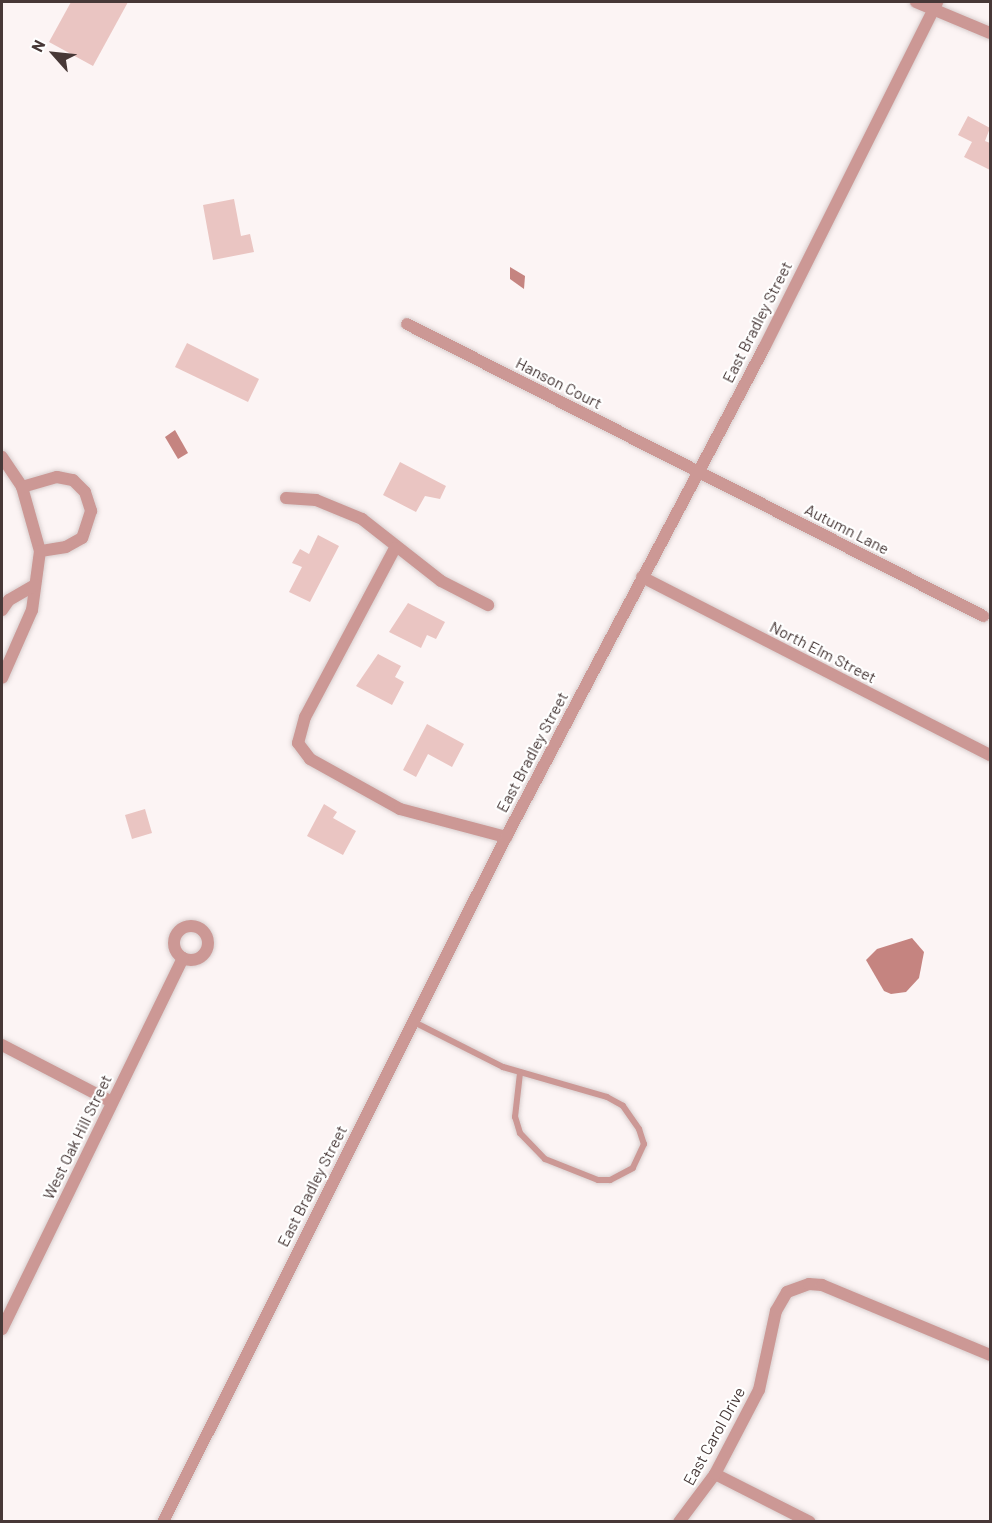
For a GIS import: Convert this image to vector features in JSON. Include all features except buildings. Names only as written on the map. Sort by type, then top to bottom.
[{"type":"street","points":[[916,2],[934,6],[990,33]]},
{"type":"street","name":"East Bradley Street","points":[[163,1521],[506,837],[697,471],[765,346],[934,6]]},
{"type":"street","name":"Hanson Court","points":[[407,324],[697,471]]},
{"type":"street","points":[[2,457],[22,487],[40,550],[32,610],[2,678]]},
{"type":"street","name":"Autumn Lane","points":[[697,471],[983,616]]},
{"type":"street","points":[[22,487],[57,477],[73,480],[85,492],[92,511],[82,538],[66,547],[40,550]]},
{"type":"street","points":[[286,498],[316,500],[339,507],[363,519],[395,548],[441,581],[488,605]]},
{"type":"street","points":[[395,548],[305,717],[298,743],[310,759],[400,809],[506,837]]},
{"type":"street","name":"North Elm Street","points":[[642,578],[990,755]]},
{"type":"street","points":[[2,610],[9,600],[35,585]]},
{"type":"street","name":"West Oak Hill Street","points":[[2,1329],[183,958]]},
{"type":"street","points":[[2,1045],[112,1102]]},
{"type":"street","name":"East Carol Drive","points":[[679,1521],[715,1474],[759,1390],[776,1311],[788,1292],[809,1284],[822,1285],[990,1355]]},
{"type":"street","points":[[715,1474],[810,1521]]},
{"type":"lane","points":[[414,1022],[442,1039],[520,1073],[607,1097],[623,1106],[639,1129],[644,1144],[633,1168],[610,1180],[598,1180],[545,1159],[520,1133],[515,1117],[520,1073]]},
{"type":"shaded area","points":[[510,267],[525,276],[524,289],[510,279]]},
{"type":"shaded area","points":[[175,430],[188,453],[178,459],[165,437]]},
{"type":"shaded area","points":[[912,938],[924,952],[919,978],[906,992],[891,994],[884,991],[866,960],[877,949]]}]
